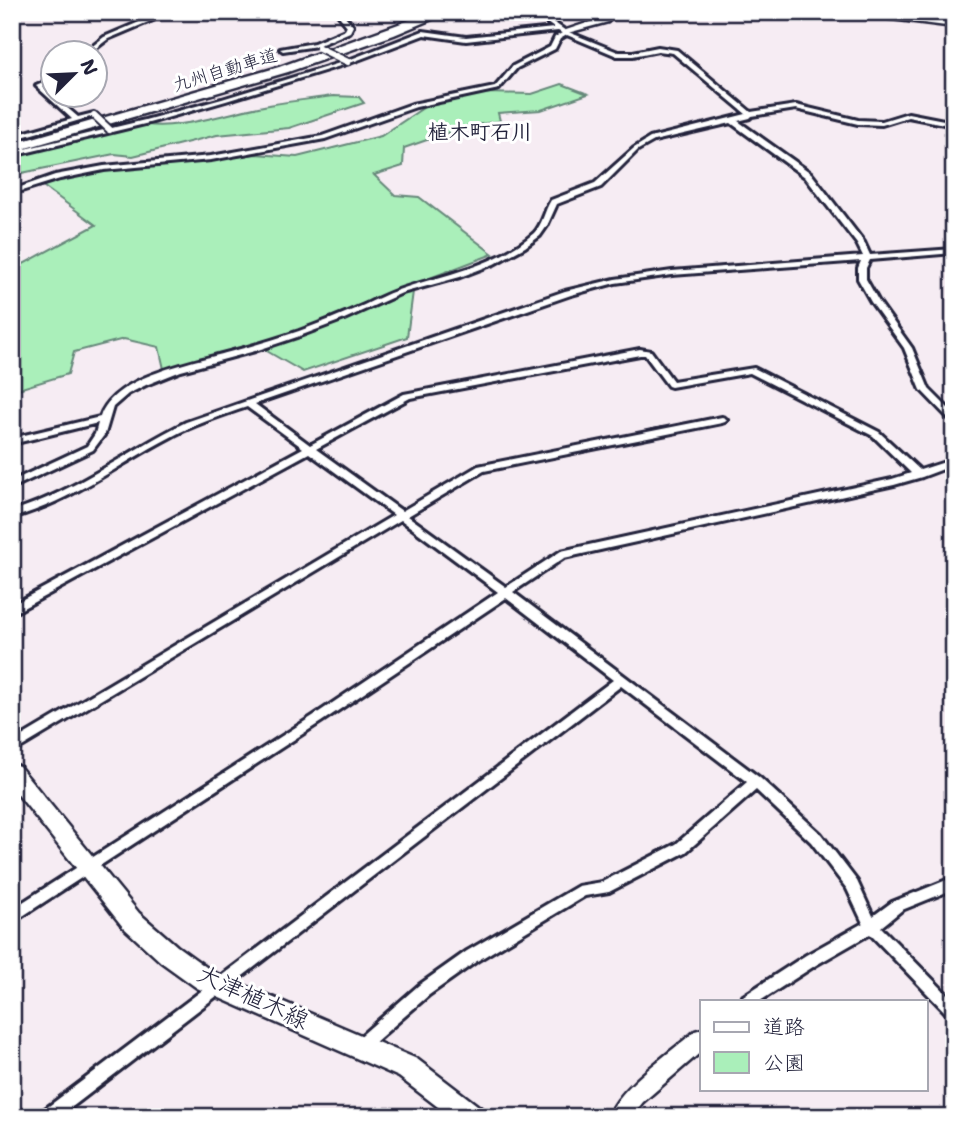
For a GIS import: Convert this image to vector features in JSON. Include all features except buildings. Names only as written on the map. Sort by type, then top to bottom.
[{"type":"highway","name":"九州自動車道","points":[[12,146],[238,80],[331,50],[431,12]]},
{"type":"highway","name":"九州自動車道","points":[[12,146],[126,118],[300,65],[443,12]]},
{"type":"main road","name":"大津植木線","points":[[12,772],[131,920],[169,954],[205,980],[361,1045],[408,1068],[472,1117]]},
{"type":"street","points":[[106,38],[169,12]]},
{"type":"street","points":[[283,49],[317,46],[350,29],[338,12]]},
{"type":"street","points":[[535,12],[563,31],[617,54],[634,54],[657,49],[675,51],[750,114]]},
{"type":"street","points":[[12,154],[160,119],[348,62],[423,33],[466,39],[563,31],[605,20],[612,12]]},
{"type":"street","points":[[840,12],[954,25]]},
{"type":"street","points":[[12,192],[58,177],[104,168],[211,158],[306,142],[341,133],[414,104],[497,89],[515,67],[553,48],[563,31]]},
{"type":"street","points":[[317,46],[348,62]]},
{"type":"street","points":[[12,485],[90,448],[98,439],[111,402],[157,376],[269,344],[328,323],[397,292],[489,264],[540,231],[554,202],[598,185],[644,144],[660,137],[733,121],[750,114],[797,107],[858,122],[881,123],[908,115],[954,124]]},
{"type":"street","points":[[64,108],[76,119]]},
{"type":"street","points":[[12,138],[94,115],[110,130]]},
{"type":"street","points":[[733,121],[808,175],[867,257]]},
{"type":"street","points":[[12,515],[55,501],[79,489],[170,432],[555,297],[603,284],[672,273],[954,250]]},
{"type":"street","points":[[867,257],[862,268],[862,279],[908,348],[925,390],[954,419]]},
{"type":"street","points":[[12,610],[416,393],[640,352],[648,353],[671,384],[751,370],[876,434],[919,475]]},
{"type":"street","points":[[247,403],[507,593],[757,782],[816,838],[852,885],[871,926],[954,1011]]},
{"type":"street","points":[[12,441],[103,419]]},
{"type":"street","points":[[12,748],[481,468],[722,420]]},
{"type":"street","points":[[12,917],[317,719],[561,555],[919,475],[954,462]]},
{"type":"street","points":[[46,1117],[622,679]]},
{"type":"street","points":[[361,1045],[424,990],[472,956],[583,890],[604,888],[681,848],[757,782]]},
{"type":"street","points":[[750,1000],[811,960],[871,926],[897,906],[954,883]]},
{"type":"street","points":[[618,1117],[636,1095],[700,1040]]},
{"type":"green space","points":[[562,84],[588,94],[541,110],[498,113],[500,121],[464,127],[404,148],[403,166],[374,175],[395,195],[419,197],[493,254],[414,284],[407,337],[303,372],[258,346],[164,369],[159,347],[124,339],[74,352],[68,374],[12,391],[12,270],[96,225],[40,184],[101,170],[201,162],[255,154],[297,157],[381,136],[426,106],[484,93],[532,94]]},
{"type":"green space","points":[[333,96],[359,97],[364,103],[289,128],[217,135],[133,156],[114,154],[12,175],[12,152],[137,122],[166,126],[183,124],[269,105]]},
{"type":"waterway","points":[[870,13],[954,22]]},
{"type":"district","name":"植木町石川","points":[[480,132]]}]
